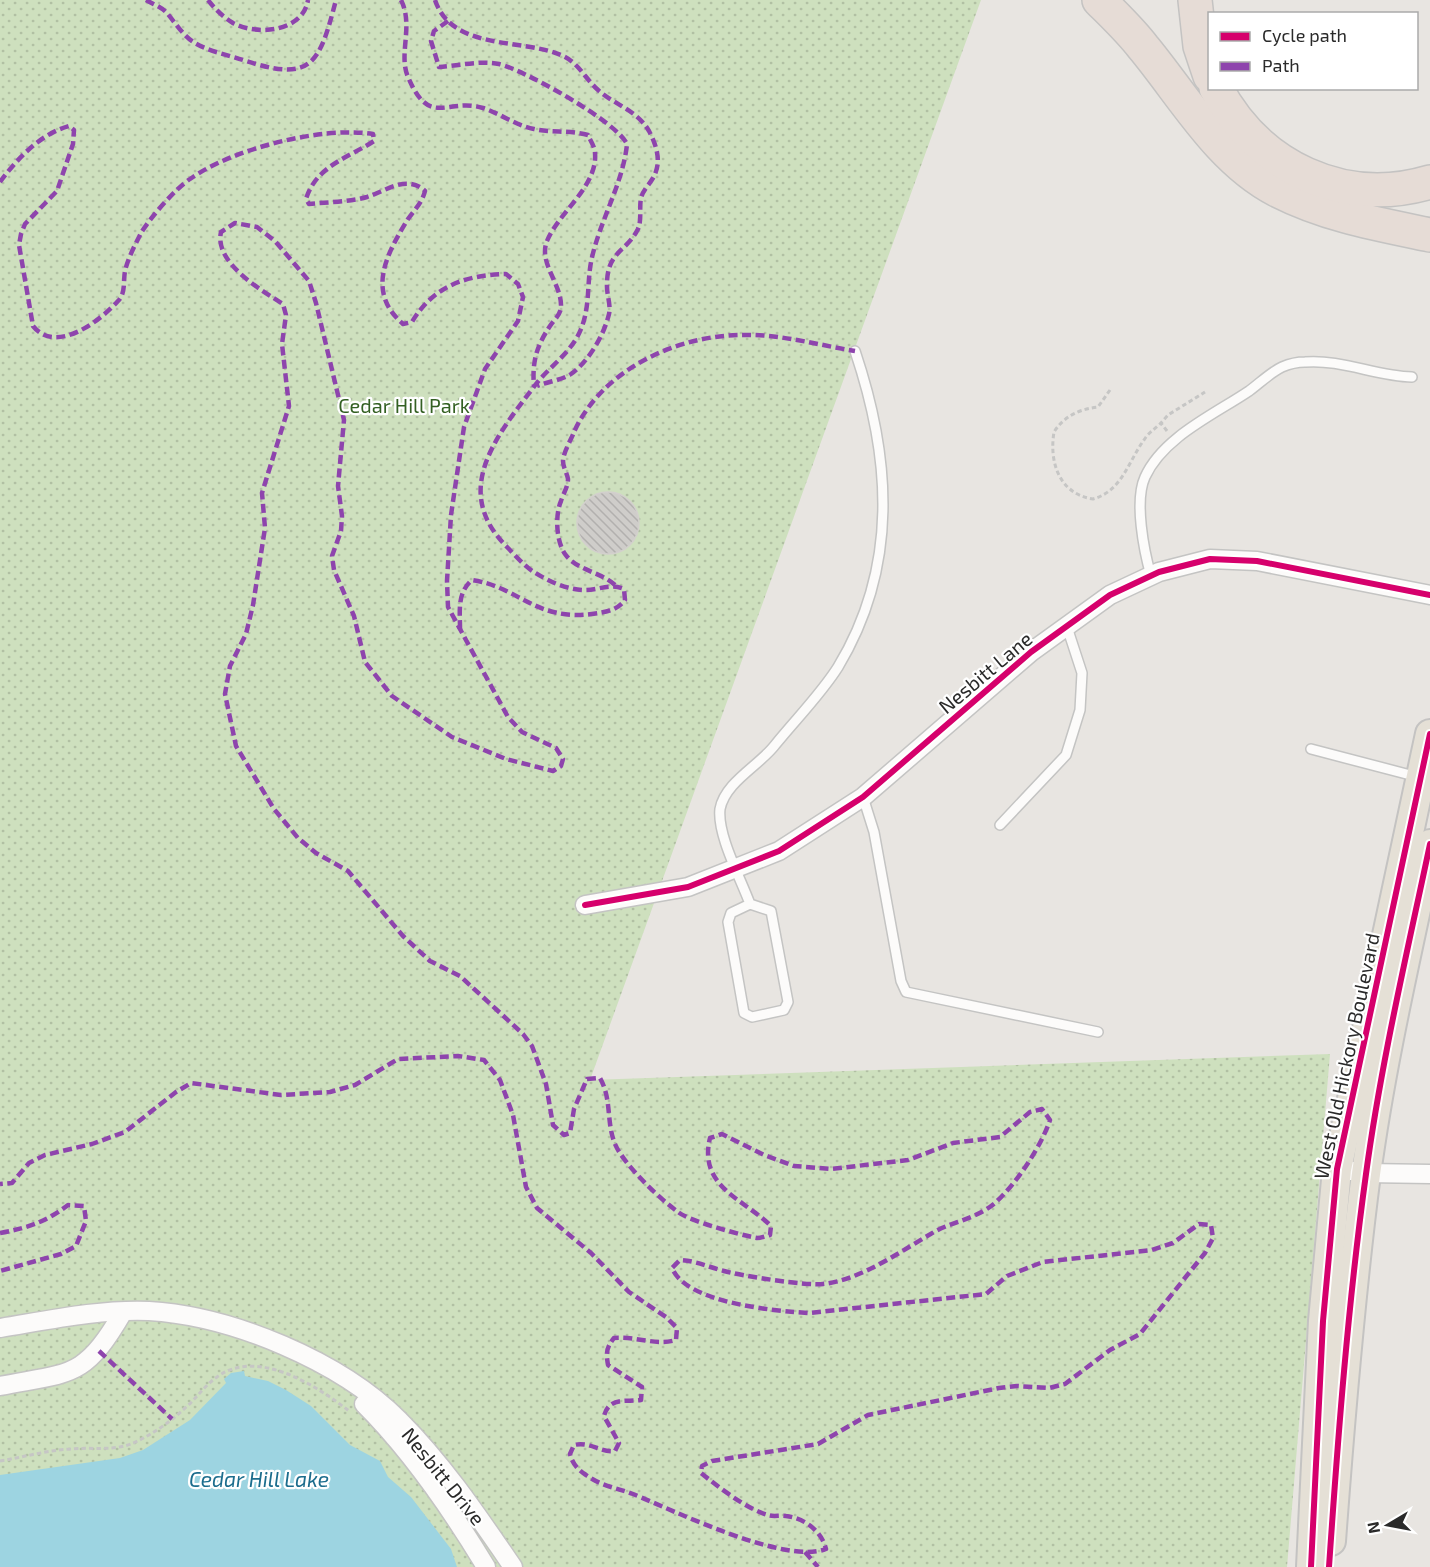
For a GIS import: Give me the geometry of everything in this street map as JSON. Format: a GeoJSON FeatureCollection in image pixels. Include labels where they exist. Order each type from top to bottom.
{"type":"FeatureCollection","features":[{"type":"Feature","properties":{"kind":"highway"},"geometry":{"type":"LineString","coordinates":[[1099,0],[1142,46],[1218,140],[1249,171],[1275,189],[1330,214],[1430,235]]}},
{"type":"Feature","properties":{"kind":"highway"},"geometry":{"type":"LineString","coordinates":[[1196,0],[1200,46],[1208,73]]}},
{"type":"Feature","properties":{"kind":"highway"},"geometry":{"type":"LineString","coordinates":[[1217,90],[1243,129],[1272,156],[1299,173],[1333,184],[1430,206]]}},
{"type":"Feature","properties":{"kind":"highway"},"geometry":{"type":"LineString","coordinates":[[1333,184],[1377,190],[1400,189],[1430,182]]}},
{"type":"Feature","properties":{"kind":"main road","name":"West Old Hickory Boulevard"},"geometry":{"type":"LineString","coordinates":[[1329,1567],[1323,1517],[1323,1321],[1337,1168],[1376,1047],[1388,990],[1430,734]]}},
{"type":"Feature","properties":{"kind":"main road","name":"West Old Hickory Boulevard"},"geometry":{"type":"LineString","coordinates":[[1388,990],[1430,844]]}},
{"type":"Feature","properties":{"kind":"main road","name":"West Old Hickory Boulevard"},"geometry":{"type":"LineString","coordinates":[[1311,1567],[1323,1517],[1340,1418],[1366,1173],[1376,1047]]}},
{"type":"Feature","properties":{"kind":"street","name":"Nesbitt Lane"},"geometry":{"type":"LineString","coordinates":[[585,906],[688,887],[778,851],[863,797],[1031,652],[1110,595],[1151,576],[1210,559],[1257,561],[1430,595]]}},
{"type":"Feature","properties":{"kind":"street"},"geometry":{"type":"LineString","coordinates":[[1337,1168],[1366,1173],[1430,1174]]}},
{"type":"Feature","properties":{"kind":"street","name":"Nesbitt Drive"},"geometry":{"type":"LineString","coordinates":[[0,1328],[123,1312],[149,1311],[225,1324],[279,1343],[348,1381],[397,1418],[454,1483],[513,1567]]}},
{"type":"Feature","properties":{"kind":"street"},"geometry":{"type":"LineString","coordinates":[[0,1386],[73,1372],[99,1351],[123,1312]]}},
{"type":"Feature","properties":{"kind":"street","name":"Nesbitt Drive"},"geometry":{"type":"LineString","coordinates":[[304,1356],[364,1405],[393,1434],[432,1484],[486,1567]]}},
{"type":"Feature","properties":{"kind":"lane"},"geometry":{"type":"LineString","coordinates":[[750,904],[720,821],[721,808],[726,795],[770,752],[837,668],[875,580],[883,531],[883,472],[877,426],[855,351]]}},
{"type":"Feature","properties":{"kind":"lane"},"geometry":{"type":"LineString","coordinates":[[1151,576],[1143,546],[1141,514],[1144,478],[1161,454],[1175,442],[1284,366],[1305,362],[1327,363],[1390,377],[1412,377]]}},
{"type":"Feature","properties":{"kind":"lane"},"geometry":{"type":"LineString","coordinates":[[1000,825],[1066,755],[1080,710],[1082,673],[1067,627]]}},
{"type":"Feature","properties":{"kind":"lane"},"geometry":{"type":"LineString","coordinates":[[1311,749],[1421,778]]}},
{"type":"Feature","properties":{"kind":"lane"},"geometry":{"type":"LineString","coordinates":[[863,797],[874,832],[901,981],[906,992],[1098,1032]]}},
{"type":"Feature","properties":{"kind":"lane"},"geometry":{"type":"LineString","coordinates":[[750,904],[771,911],[788,1002],[784,1010],[752,1017],[744,1013],[728,922],[731,913],[750,904]]}},
{"type":"Feature","properties":{"kind":"path"},"geometry":{"type":"LineString","coordinates":[[1110,390],[1098,407],[1084,408],[1074,413],[1054,432],[1054,461],[1062,483],[1072,492],[1093,499],[1112,490],[1146,437],[1168,415],[1205,392]]}},
{"type":"Feature","properties":{"kind":"path"},"geometry":{"type":"LineString","coordinates":[[1161,423],[1175,442]]}},
{"type":"Feature","properties":{"kind":"path"},"geometry":{"type":"LineString","coordinates":[[0,1461],[72,1449],[97,1449],[129,1444],[159,1428],[184,1409],[215,1378],[231,1368],[268,1369],[294,1377],[325,1394],[355,1416]]}},
{"type":"Feature","properties":{"kind":"green space","name":"Cedar Hill Park"},"geometry":{"type":"Polygon","coordinates":[[[0,0],[981,0],[590,1080],[1330,1054],[1287,1567],[0,1567],[0,0]]]}},
{"type":"Feature","properties":{"kind":"water","name":"Cedar Hill Lake"},"geometry":{"type":"Polygon","coordinates":[[[244,1371],[245,1376],[268,1381],[311,1406],[350,1445],[380,1461],[388,1477],[411,1497],[451,1549],[457,1567],[0,1567],[0,1475],[120,1458],[143,1450],[190,1420],[226,1383],[224,1379],[231,1373],[244,1371]]]}},
{"type":"Feature","properties":{"kind":"building"},"geometry":{"type":"Polygon","coordinates":[[[608,492],[625,497],[630,501],[634,506],[639,523],[634,540],[630,545],[625,549],[608,554],[591,549],[586,545],[582,540],[577,523],[582,506],[586,501],[591,497],[608,492]]]}},
{"type":"Feature","properties":{"kind":"marked path"},"geometry":{"type":"LineString","coordinates":[[146,0],[164,10],[187,37],[200,46],[266,67],[284,69],[298,68],[309,63],[317,54],[324,40],[336,0]]}},
{"type":"Feature","properties":{"kind":"marked path"},"geometry":{"type":"LineString","coordinates":[[208,0],[219,13],[233,23],[243,27],[266,30],[288,25],[298,19],[308,0]]}},
{"type":"Feature","properties":{"kind":"marked path"},"geometry":{"type":"LineString","coordinates":[[401,0],[406,20],[405,68],[416,93],[424,102],[432,107],[440,108],[459,106],[483,108],[534,129],[588,135],[594,148],[594,165],[590,177],[547,241],[546,257],[558,290],[561,310],[538,348],[534,362],[534,387]]}},
{"type":"Feature","properties":{"kind":"marked path"},"geometry":{"type":"LineString","coordinates":[[435,0],[444,16],[456,28],[489,40],[545,50],[567,58],[597,89],[638,117],[649,131],[656,149],[658,160],[656,172],[641,198],[638,229],[613,259],[610,266],[607,287],[609,311],[600,339],[578,369],[563,378],[537,386]]}},
{"type":"Feature","properties":{"kind":"marked path"},"geometry":{"type":"LineString","coordinates":[[448,21],[434,31],[431,41],[439,67],[485,63],[511,68],[548,86],[588,110],[619,134],[627,144],[621,174],[599,232],[591,262],[586,312],[581,329],[571,346],[539,380],[505,427],[493,446],[485,466],[481,486],[482,506],[491,526],[507,547],[527,567],[565,587],[585,590],[619,587],[624,589],[625,600],[618,607],[606,612],[572,615],[556,613],[503,589],[472,580],[462,596],[460,629]]}},
{"type":"Feature","properties":{"kind":"marked path"},"geometry":{"type":"LineString","coordinates":[[0,182],[22,156],[39,141],[69,126],[74,130],[73,144],[57,191],[25,224],[19,245],[33,326],[43,334],[53,337],[77,332],[100,317],[121,298],[128,261],[141,233],[163,204],[190,179],[208,168],[253,149],[328,133],[373,134],[374,141],[334,164],[317,178],[306,199],[309,204],[360,199],[404,184],[418,186],[425,191],[393,246],[383,273],[385,299],[392,312],[403,324],[412,322],[420,310],[440,291],[464,280],[506,274],[518,284],[523,297],[518,321],[485,369],[464,427],[451,515],[447,581],[448,607],[508,717],[522,732],[556,748],[563,759],[561,766],[553,771],[506,759],[452,737],[392,696],[365,662],[354,616],[334,570],[332,556],[341,531],[342,516],[338,486],[344,420],[316,303],[309,281],[275,241],[257,227],[235,223],[221,232],[221,243],[225,254],[241,274],[283,304],[286,315],[282,344],[289,406],[262,493],[265,528],[253,605],[246,634],[230,666],[225,694],[236,746],[274,809],[298,838],[316,853],[348,871],[403,936],[430,961],[460,976],[523,1034],[532,1046],[546,1084],[553,1125],[564,1135],[570,1133],[574,1109],[587,1079],[600,1078],[606,1094],[615,1144],[626,1162],[643,1181],[684,1216],[757,1238],[770,1235],[771,1226],[717,1180],[711,1169],[708,1155],[710,1138],[722,1134],[764,1155],[794,1166],[831,1169],[908,1160],[953,1143],[1000,1137],[1030,1112],[1042,1109],[1050,1120],[1041,1142],[1027,1164],[995,1203],[980,1213],[934,1232],[866,1271],[837,1281],[815,1284],[745,1275],[680,1260],[672,1268],[680,1280],[694,1290],[733,1303],[809,1313],[986,1294],[1007,1276],[1043,1262],[1152,1250],[1173,1243],[1199,1224],[1211,1225],[1213,1238],[1205,1253],[1140,1334],[1110,1350],[1065,1384],[1049,1388],[1017,1386],[999,1388],[868,1415],[818,1444],[712,1461],[702,1466],[701,1473],[751,1508],[770,1516],[793,1517],[812,1527],[821,1537],[826,1549],[808,1552],[784,1550],[730,1534],[633,1494],[597,1482],[578,1469],[574,1463],[570,1454],[574,1445],[580,1444],[615,1451],[619,1443],[604,1416],[606,1410],[613,1403],[641,1400],[642,1387],[608,1365],[607,1351],[614,1338],[668,1342],[676,1340],[677,1328],[666,1317],[629,1292],[591,1253],[537,1208],[526,1187],[513,1115],[500,1080],[484,1060],[458,1056],[398,1059],[355,1085],[330,1092],[281,1095],[191,1083],[125,1132],[92,1144],[45,1155],[29,1163],[12,1183],[0,1184]]}},
{"type":"Feature","properties":{"kind":"marked path"},"geometry":{"type":"LineString","coordinates":[[615,585],[575,564],[562,549],[557,528],[559,507],[568,482],[563,463],[564,454],[587,410],[603,391],[622,374],[644,360],[692,341],[757,335],[799,340],[855,351]]}},
{"type":"Feature","properties":{"kind":"marked path"},"geometry":{"type":"LineString","coordinates":[[0,1233],[36,1224],[68,1205],[84,1206],[86,1221],[76,1246],[61,1254],[0,1271]]}},
{"type":"Feature","properties":{"kind":"marked path"},"geometry":{"type":"LineString","coordinates":[[99,1351],[172,1419]]}},
{"type":"Feature","properties":{"kind":"marked path"},"geometry":{"type":"LineString","coordinates":[[805,1552],[818,1567]]}},
{"type":"Feature","properties":{"kind":"cycle path"},"geometry":{"type":"LineString","coordinates":[[585,905],[688,887],[779,851],[863,797],[1031,652],[1110,595],[1159,572],[1210,559],[1257,561],[1430,595]]}},
{"type":"Feature","properties":{"kind":"cycle path"},"geometry":{"type":"LineString","coordinates":[[1311,1567],[1323,1321],[1337,1169],[1430,734]]}},
{"type":"Feature","properties":{"kind":"cycle path"},"geometry":{"type":"LineString","coordinates":[[1329,1567],[1349,1321],[1366,1174],[1387,1050],[1430,844]]}}]}
